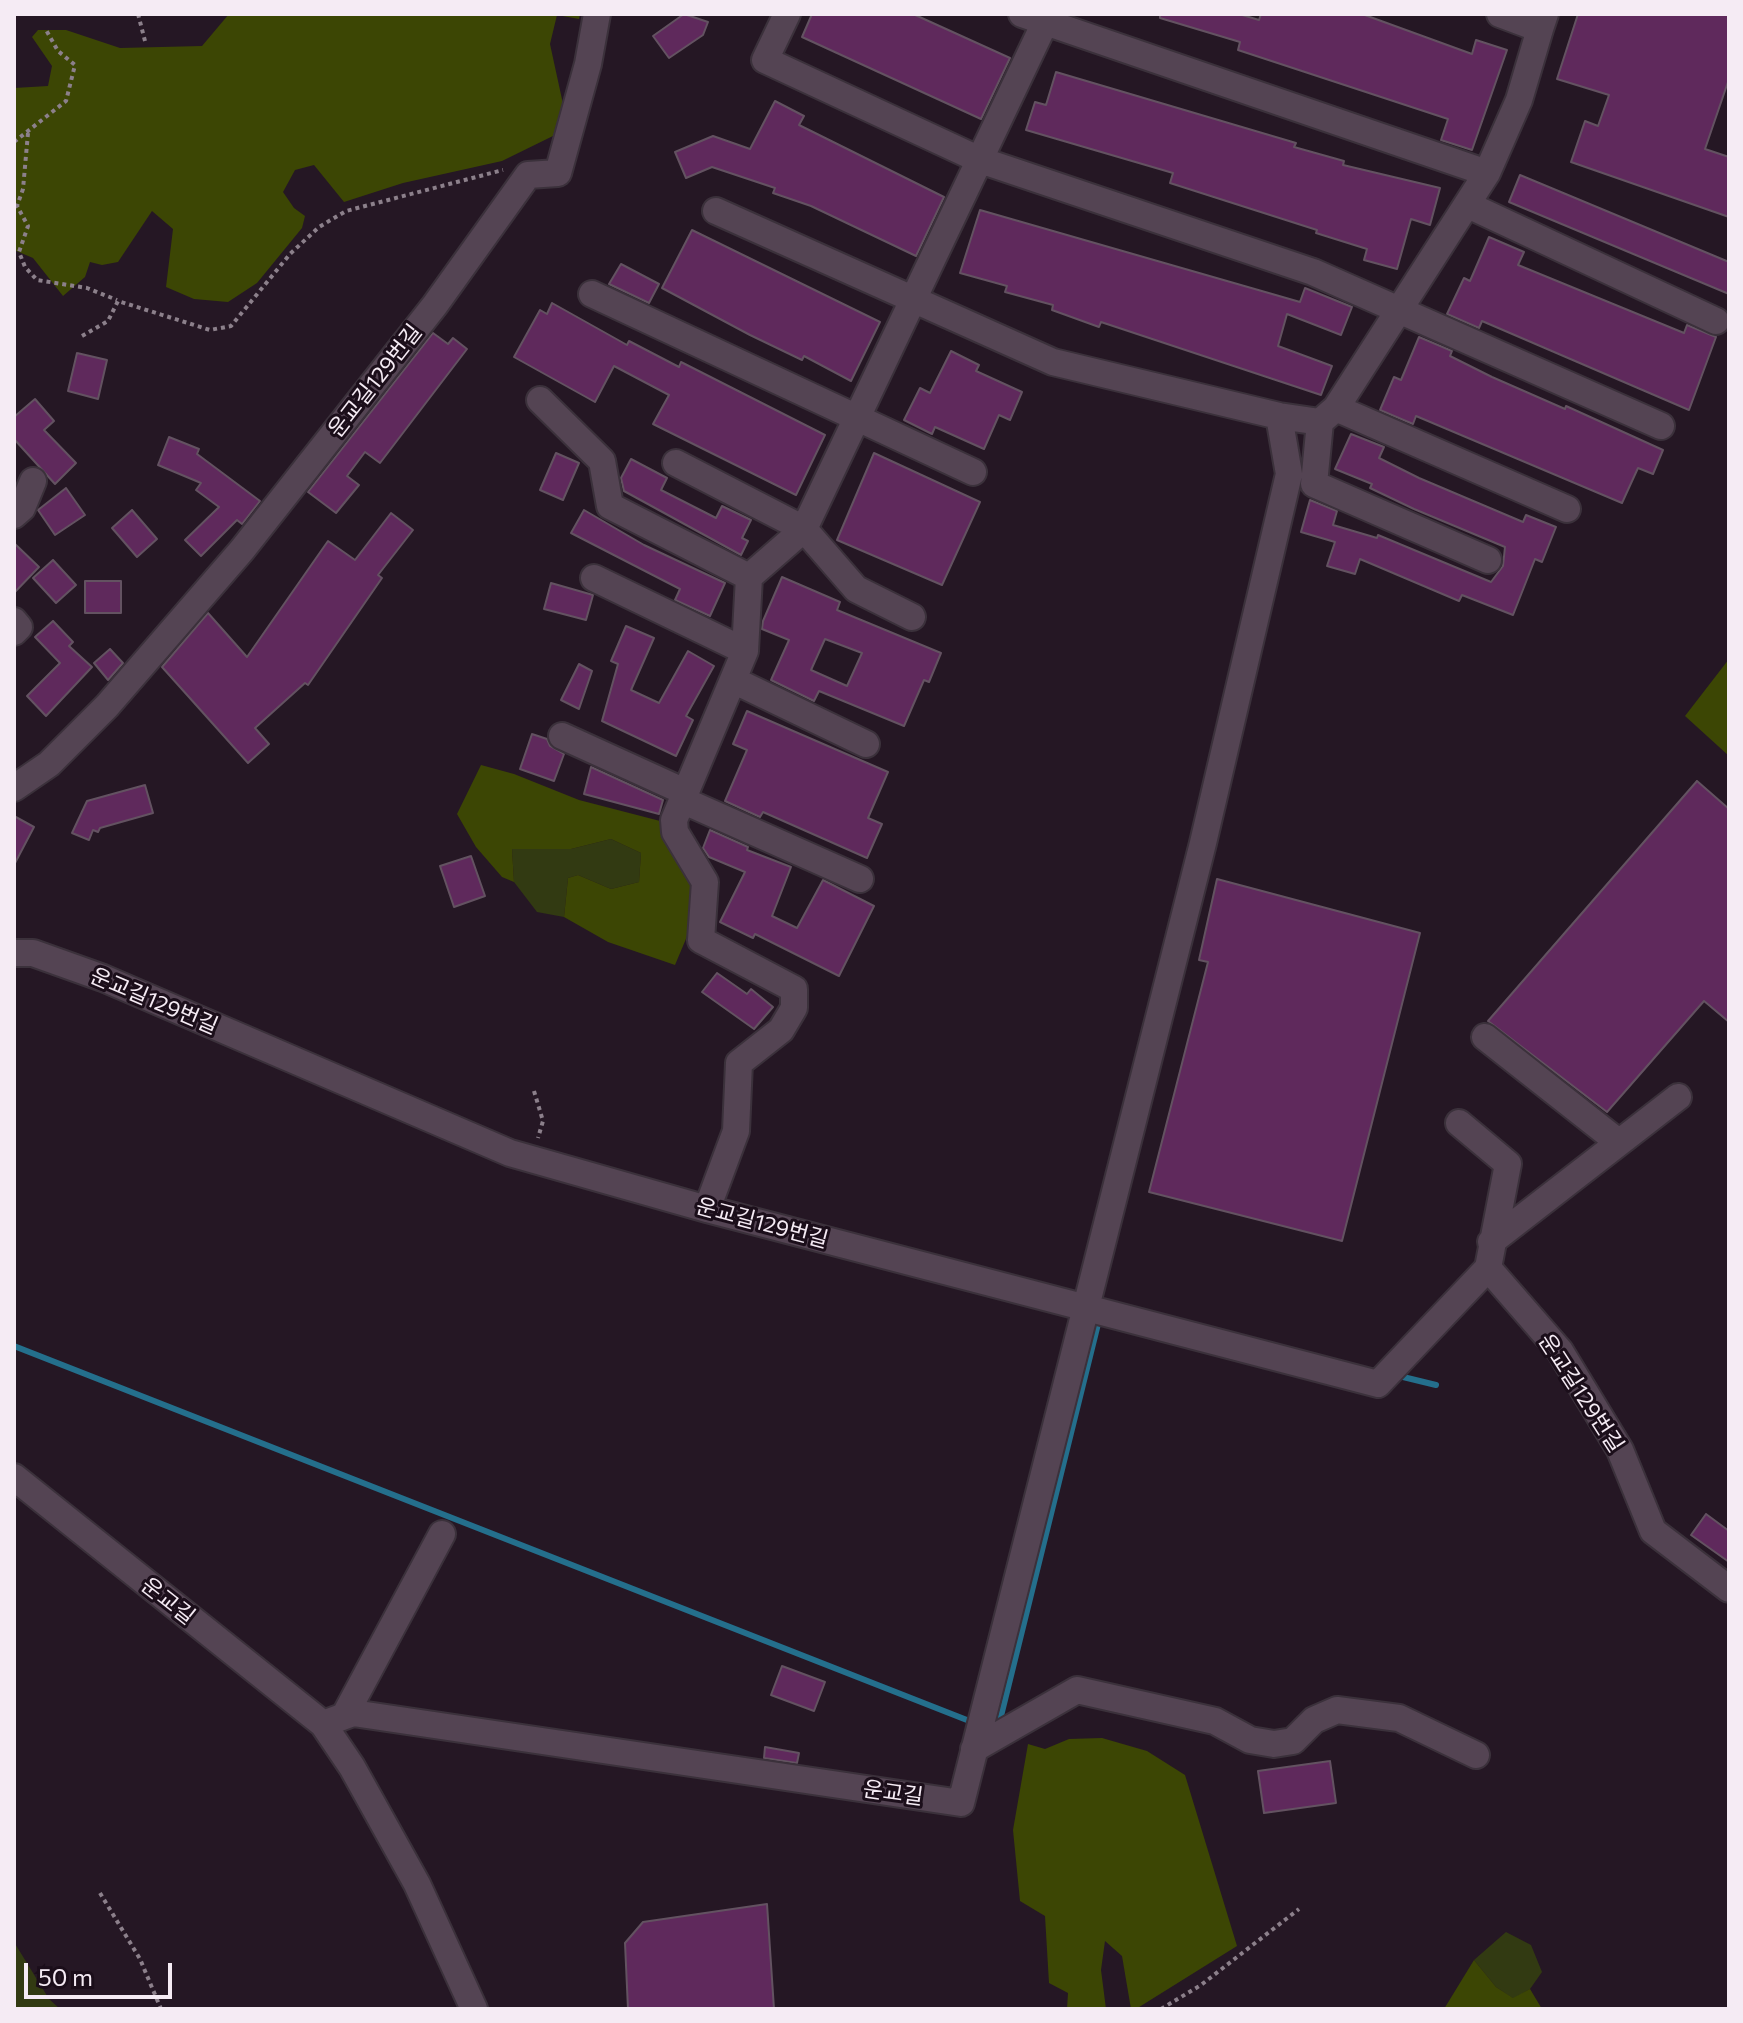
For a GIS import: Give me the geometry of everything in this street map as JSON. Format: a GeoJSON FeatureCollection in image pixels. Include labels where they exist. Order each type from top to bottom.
{"type":"FeatureCollection","features":[{"type":"Feature","properties":{"kind":"street"},"geometry":{"type":"LineString","coordinates":[[787,14],[765,60],[980,160],[1313,272],[1401,308],[1661,426]]}},
{"type":"Feature","properties":{"kind":"street"},"geometry":{"type":"LineString","coordinates":[[1488,560],[1314,484],[1328,415],[1468,205],[1487,173],[1519,100],[1543,21],[1500,14]]}},
{"type":"Feature","properties":{"kind":"street"},"geometry":{"type":"LineString","coordinates":[[707,1209],[736,1131],[739,1063],[781,1030],[794,1008],[794,989],[714,950],[701,940],[705,882],[675,832],[674,820],[745,651],[749,577],[804,529],[980,160],[1039,17],[1487,173]]}},
{"type":"Feature","properties":{"kind":"street"},"geometry":{"type":"LineString","coordinates":[[528,175],[558,173],[596,18]]}},
{"type":"Feature","properties":{"kind":"street","name":"운교길129번길"},"geometry":{"type":"LineString","coordinates":[[14,788],[49,764],[107,706],[242,550],[435,305],[528,175]]}},
{"type":"Feature","properties":{"kind":"street"},"geometry":{"type":"LineString","coordinates":[[1468,205],[1716,321]]}},
{"type":"Feature","properties":{"kind":"street"},"geometry":{"type":"LineString","coordinates":[[716,211],[1053,362],[1279,416],[1328,415],[1567,509]]}},
{"type":"Feature","properties":{"kind":"street"},"geometry":{"type":"LineString","coordinates":[[592,294],[973,472]]}},
{"type":"Feature","properties":{"kind":"street"},"geometry":{"type":"LineString","coordinates":[[540,400],[602,461],[610,506],[749,577]]}},
{"type":"Feature","properties":{"kind":"street","name":"운교길"},"geometry":{"type":"LineString","coordinates":[[14,1477],[334,1718],[961,1803],[1203,843],[1289,474],[1279,416]]}},
{"type":"Feature","properties":{"kind":"street"},"geometry":{"type":"LineString","coordinates":[[676,463],[804,529],[856,589],[912,617]]}},
{"type":"Feature","properties":{"kind":"street"},"geometry":{"type":"LineString","coordinates":[[14,515],[22,508],[33,481]]}},
{"type":"Feature","properties":{"kind":"street"},"geometry":{"type":"LineString","coordinates":[[594,578],[745,651]]}},
{"type":"Feature","properties":{"kind":"street"},"geometry":{"type":"LineString","coordinates":[[14,621],[19,627],[14,632]]}},
{"type":"Feature","properties":{"kind":"street"},"geometry":{"type":"LineString","coordinates":[[733,680],[866,744]]}},
{"type":"Feature","properties":{"kind":"street"},"geometry":{"type":"LineString","coordinates":[[562,736],[860,879]]}},
{"type":"Feature","properties":{"kind":"street","name":"운교길129번길"},"geometry":{"type":"LineString","coordinates":[[14,953],[33,953],[103,978],[452,1130],[532,1159],[707,1209],[1378,1384],[1490,1255],[1560,1351],[1620,1450],[1653,1531],[1729,1589]]}},
{"type":"Feature","properties":{"kind":"street"},"geometry":{"type":"LineString","coordinates":[[1485,1037],[1617,1141]]}},
{"type":"Feature","properties":{"kind":"street"},"geometry":{"type":"LineString","coordinates":[[1490,1255],[1617,1141],[1678,1097]]}},
{"type":"Feature","properties":{"kind":"street"},"geometry":{"type":"LineString","coordinates":[[1459,1123],[1508,1164],[1490,1255]]}},
{"type":"Feature","properties":{"kind":"street"},"geometry":{"type":"LineString","coordinates":[[334,1718],[442,1534]]}},
{"type":"Feature","properties":{"kind":"street"},"geometry":{"type":"LineString","coordinates":[[974,1749],[1077,1690],[1215,1721],[1250,1740],[1274,1744],[1293,1741],[1314,1720],[1337,1710],[1399,1718],[1476,1755]]}},
{"type":"Feature","properties":{"kind":"street","name":"운교길"},"geometry":{"type":"LineString","coordinates":[[334,1718],[352,1767],[417,1884],[469,2007]]}},
{"type":"Feature","properties":{"kind":"path"},"geometry":{"type":"LineString","coordinates":[[138,14],[145,41]]}},
{"type":"Feature","properties":{"kind":"path"},"geometry":{"type":"LineString","coordinates":[[14,142],[66,101],[75,65],[58,51],[46,30]]}},
{"type":"Feature","properties":{"kind":"path"},"geometry":{"type":"LineString","coordinates":[[28,133],[23,189],[17,206],[28,226],[19,252],[25,267],[37,280],[87,288],[210,330],[231,326],[290,254],[319,227],[346,211],[505,169],[528,175]]}},
{"type":"Feature","properties":{"kind":"path"},"geometry":{"type":"LineString","coordinates":[[82,336],[108,321],[118,301]]}},
{"type":"Feature","properties":{"kind":"path"},"geometry":{"type":"LineString","coordinates":[[532,1159],[543,1121],[534,1091]]}},
{"type":"Feature","properties":{"kind":"path"},"geometry":{"type":"LineString","coordinates":[[100,1893],[140,1959],[161,2009]]}},
{"type":"Feature","properties":{"kind":"path"},"geometry":{"type":"LineString","coordinates":[[1161,2009],[1201,1985],[1299,1909]]}},
{"type":"Feature","properties":{"kind":"green space"},"geometry":{"type":"Polygon","coordinates":[[[229,14],[580,14],[579,19],[557,15],[550,44],[563,104],[555,135],[502,161],[403,183],[344,202],[314,165],[295,170],[283,192],[294,208],[305,216],[302,228],[257,283],[228,302],[194,299],[166,287],[173,229],[152,211],[118,262],[102,265],[90,262],[85,277],[63,296],[33,258],[14,250],[14,88],[48,86],[52,66],[32,37],[38,30],[66,30],[120,48],[202,46],[229,14]]]}},
{"type":"Feature","properties":{"kind":"green space"},"geometry":{"type":"Polygon","coordinates":[[[1729,659],[1729,756],[1685,716],[1729,659]]]}},
{"type":"Feature","properties":{"kind":"green space"},"geometry":{"type":"Polygon","coordinates":[[[481,765],[514,774],[579,800],[664,822],[693,878],[696,915],[675,965],[608,942],[564,917],[568,878],[578,875],[611,889],[639,882],[641,853],[611,839],[571,849],[512,849],[514,882],[502,877],[476,847],[457,814],[481,765]]]}},
{"type":"Feature","properties":{"kind":"green space"},"geometry":{"type":"Polygon","coordinates":[[[611,839],[641,853],[639,882],[611,889],[578,875],[568,878],[564,917],[537,912],[514,882],[512,849],[571,849],[611,839]]]}},
{"type":"Feature","properties":{"kind":"green space"},"geometry":{"type":"Polygon","coordinates":[[[1102,1738],[1147,1751],[1185,1775],[1237,1946],[1136,2009],[1131,2009],[1122,1956],[1105,1941],[1101,1970],[1106,2009],[1067,2009],[1068,1993],[1049,1983],[1045,1916],[1020,1901],[1013,1830],[1028,1744],[1045,1749],[1069,1739],[1102,1738]]]}},
{"type":"Feature","properties":{"kind":"green space"},"geometry":{"type":"Polygon","coordinates":[[[1506,1932],[1531,1945],[1542,1972],[1530,1989],[1514,1999],[1496,1987],[1474,1960],[1506,1932]]]}},
{"type":"Feature","properties":{"kind":"green space"},"geometry":{"type":"Polygon","coordinates":[[[14,1942],[49,1999],[60,2009],[14,2009],[14,1942]]]}},
{"type":"Feature","properties":{"kind":"green space"},"geometry":{"type":"Polygon","coordinates":[[[1474,1960],[1496,1987],[1513,1998],[1530,1989],[1542,2009],[1444,2009],[1474,1960]]]}},
{"type":"Feature","properties":{"kind":"building"},"geometry":{"type":"Polygon","coordinates":[[[684,14],[708,22],[703,35],[669,58],[653,36],[684,14]]]}},
{"type":"Feature","properties":{"kind":"building"},"geometry":{"type":"Polygon","coordinates":[[[812,14],[913,14],[1010,58],[981,119],[802,37],[812,14]]]}},
{"type":"Feature","properties":{"kind":"building"},"geometry":{"type":"Polygon","coordinates":[[[1160,14],[1239,14],[1259,20],[1261,14],[1362,14],[1472,54],[1476,40],[1507,50],[1472,150],[1441,140],[1448,119],[1238,50],[1240,42],[1160,18],[1160,14]]]}},
{"type":"Feature","properties":{"kind":"building"},"geometry":{"type":"Polygon","coordinates":[[[1578,14],[1729,14],[1729,79],[1705,149],[1729,157],[1729,217],[1571,162],[1585,121],[1598,126],[1609,95],[1557,79],[1578,14]]]}},
{"type":"Feature","properties":{"kind":"building"},"geometry":{"type":"Polygon","coordinates":[[[1056,72],[1296,143],[1294,147],[1344,161],[1343,165],[1440,188],[1430,225],[1411,219],[1397,269],[1364,260],[1367,249],[1316,233],[1317,230],[1170,183],[1173,173],[1026,130],[1035,102],[1046,105],[1056,72]]]}},
{"type":"Feature","properties":{"kind":"building"},"geometry":{"type":"Polygon","coordinates":[[[775,101],[804,116],[799,125],[944,197],[916,256],[811,206],[773,193],[775,188],[712,167],[686,178],[675,152],[713,136],[750,149],[775,101]]]}},
{"type":"Feature","properties":{"kind":"building"},"geometry":{"type":"Polygon","coordinates":[[[1520,175],[1729,262],[1729,294],[1509,202],[1520,175]]]}},
{"type":"Feature","properties":{"kind":"building"},"geometry":{"type":"Polygon","coordinates":[[[980,210],[1300,302],[1305,288],[1352,307],[1341,335],[1287,314],[1278,346],[1332,366],[1321,395],[1101,322],[1099,327],[1052,310],[1053,305],[1005,292],[1007,286],[960,273],[980,210]]]}},
{"type":"Feature","properties":{"kind":"building"},"geometry":{"type":"Polygon","coordinates":[[[692,230],[880,322],[851,381],[804,356],[802,360],[750,335],[662,288],[692,230]]]}},
{"type":"Feature","properties":{"kind":"building"},"geometry":{"type":"Polygon","coordinates":[[[1489,237],[1524,252],[1518,265],[1684,333],[1687,325],[1716,337],[1689,410],[1482,321],[1479,328],[1447,314],[1464,278],[1470,281],[1489,237]]]}},
{"type":"Feature","properties":{"kind":"building"},"geometry":{"type":"Polygon","coordinates":[[[621,264],[659,284],[649,303],[609,284],[621,264]]]}},
{"type":"Feature","properties":{"kind":"building"},"geometry":{"type":"Polygon","coordinates":[[[552,303],[627,345],[629,341],[679,367],[681,362],[825,435],[796,495],[653,424],[669,395],[614,366],[595,402],[514,357],[540,310],[547,314],[552,303]]]}},
{"type":"Feature","properties":{"kind":"building"},"geometry":{"type":"Polygon","coordinates":[[[433,333],[448,344],[453,338],[467,349],[380,463],[365,452],[347,476],[359,485],[336,513],[308,492],[433,333]]]}},
{"type":"Feature","properties":{"kind":"building"},"geometry":{"type":"Polygon","coordinates":[[[1419,337],[1452,351],[1450,356],[1492,377],[1663,450],[1653,474],[1638,468],[1622,503],[1416,416],[1413,424],[1380,410],[1394,377],[1401,380],[1419,337]]]}},
{"type":"Feature","properties":{"kind":"building"},"geometry":{"type":"Polygon","coordinates":[[[951,351],[979,365],[976,371],[1022,392],[1010,420],[999,415],[984,449],[935,427],[932,434],[904,420],[920,388],[930,393],[951,351]]]}},
{"type":"Feature","properties":{"kind":"building"},"geometry":{"type":"Polygon","coordinates":[[[77,353],[107,360],[98,399],[68,391],[77,353]]]}},
{"type":"Feature","properties":{"kind":"building"},"geometry":{"type":"Polygon","coordinates":[[[35,399],[54,421],[44,430],[76,463],[55,484],[14,439],[14,417],[35,399]]]}},
{"type":"Feature","properties":{"kind":"building"},"geometry":{"type":"Polygon","coordinates":[[[1351,434],[1384,447],[1379,458],[1419,478],[1523,522],[1526,515],[1556,527],[1542,562],[1535,559],[1513,615],[1462,595],[1459,601],[1360,559],[1355,574],[1327,566],[1335,542],[1301,532],[1310,500],[1337,511],[1333,525],[1377,538],[1378,535],[1491,582],[1503,566],[1505,547],[1414,509],[1370,488],[1372,484],[1335,469],[1351,434]]]}},
{"type":"Feature","properties":{"kind":"building"},"geometry":{"type":"Polygon","coordinates":[[[169,437],[199,449],[197,454],[260,501],[242,524],[237,520],[201,556],[185,540],[219,507],[196,490],[201,483],[158,465],[169,437]]]}},
{"type":"Feature","properties":{"kind":"building"},"geometry":{"type":"Polygon","coordinates":[[[556,453],[579,463],[563,500],[540,490],[556,453]]]}},
{"type":"Feature","properties":{"kind":"building"},"geometry":{"type":"Polygon","coordinates":[[[874,453],[980,502],[942,585],[837,540],[874,453]]]}},
{"type":"Feature","properties":{"kind":"building"},"geometry":{"type":"Polygon","coordinates":[[[631,459],[667,478],[661,490],[716,518],[722,506],[751,520],[742,538],[748,541],[741,555],[624,491],[621,478],[631,459]]]}},
{"type":"Feature","properties":{"kind":"building"},"geometry":{"type":"Polygon","coordinates":[[[66,488],[85,515],[55,535],[38,510],[66,488]]]}},
{"type":"Feature","properties":{"kind":"building"},"geometry":{"type":"Polygon","coordinates":[[[132,510],[157,539],[137,557],[112,528],[132,510]]]}},
{"type":"Feature","properties":{"kind":"building"},"geometry":{"type":"Polygon","coordinates":[[[584,510],[644,545],[725,583],[710,616],[675,600],[680,589],[571,533],[584,510]]]}},
{"type":"Feature","properties":{"kind":"building"},"geometry":{"type":"Polygon","coordinates":[[[391,513],[413,530],[378,575],[382,578],[308,685],[305,683],[255,728],[269,744],[248,763],[162,667],[208,613],[247,657],[328,541],[355,560],[391,513]]]}},
{"type":"Feature","properties":{"kind":"building"},"geometry":{"type":"Polygon","coordinates":[[[14,543],[39,567],[14,593],[14,543]]]}},
{"type":"Feature","properties":{"kind":"building"},"geometry":{"type":"Polygon","coordinates":[[[53,560],[76,585],[56,603],[33,578],[53,560]]]}},
{"type":"Feature","properties":{"kind":"building"},"geometry":{"type":"Polygon","coordinates":[[[782,577],[840,602],[837,610],[941,653],[929,682],[924,680],[904,726],[819,691],[814,701],[771,680],[789,640],[762,629],[782,577]],[[825,639],[811,670],[847,686],[862,653],[825,639]]]}},
{"type":"Feature","properties":{"kind":"building"},"geometry":{"type":"Polygon","coordinates":[[[85,581],[121,581],[121,613],[85,613],[85,581]]]}},
{"type":"Feature","properties":{"kind":"building"},"geometry":{"type":"Polygon","coordinates":[[[551,583],[593,595],[586,620],[544,609],[551,583]]]}},
{"type":"Feature","properties":{"kind":"building"},"geometry":{"type":"Polygon","coordinates":[[[53,621],[73,642],[69,646],[92,667],[46,716],[27,696],[60,663],[35,637],[53,621]]]}},
{"type":"Feature","properties":{"kind":"building"},"geometry":{"type":"Polygon","coordinates":[[[626,626],[654,638],[631,690],[659,703],[688,651],[714,666],[686,716],[693,720],[676,756],[602,721],[618,664],[611,661],[626,626]]]}},
{"type":"Feature","properties":{"kind":"building"},"geometry":{"type":"Polygon","coordinates":[[[110,649],[123,663],[108,680],[94,663],[110,649]]]}},
{"type":"Feature","properties":{"kind":"building"},"geometry":{"type":"Polygon","coordinates":[[[579,664],[592,671],[579,709],[561,700],[579,664]]]}},
{"type":"Feature","properties":{"kind":"building"},"geometry":{"type":"Polygon","coordinates":[[[747,711],[888,772],[868,818],[882,824],[867,858],[763,812],[760,817],[725,801],[747,750],[733,744],[747,711]]]}},
{"type":"Feature","properties":{"kind":"building"},"geometry":{"type":"Polygon","coordinates":[[[532,734],[547,739],[550,746],[564,754],[554,781],[520,769],[532,734]]]}},
{"type":"Feature","properties":{"kind":"building"},"geometry":{"type":"Polygon","coordinates":[[[591,767],[663,800],[659,814],[584,794],[591,767]]]}},
{"type":"Feature","properties":{"kind":"building"},"geometry":{"type":"Polygon","coordinates":[[[1697,781],[1729,809],[1729,1022],[1704,1001],[1607,1112],[1488,1021],[1697,781]]]}},
{"type":"Feature","properties":{"kind":"building"},"geometry":{"type":"Polygon","coordinates":[[[145,785],[153,813],[100,828],[98,832],[93,830],[89,840],[72,833],[87,801],[145,785]]]}},
{"type":"Feature","properties":{"kind":"building"},"geometry":{"type":"Polygon","coordinates":[[[14,816],[34,827],[14,865],[14,816]]]}},
{"type":"Feature","properties":{"kind":"building"},"geometry":{"type":"Polygon","coordinates":[[[710,830],[748,847],[747,850],[791,867],[772,916],[797,928],[823,880],[874,906],[839,976],[755,934],[753,938],[720,922],[745,872],[709,857],[703,848],[710,830]]]}},
{"type":"Feature","properties":{"kind":"building"},"geometry":{"type":"Polygon","coordinates":[[[471,856],[485,896],[454,907],[440,866],[471,856]]]}},
{"type":"Feature","properties":{"kind":"building"},"geometry":{"type":"Polygon","coordinates":[[[1217,879],[1420,933],[1342,1241],[1149,1192],[1208,962],[1199,960],[1217,879]]]}},
{"type":"Feature","properties":{"kind":"building"},"geometry":{"type":"Polygon","coordinates":[[[717,973],[747,994],[751,989],[773,1007],[754,1029],[702,992],[717,973]]]}},
{"type":"Feature","properties":{"kind":"building"},"geometry":{"type":"Polygon","coordinates":[[[1706,1514],[1729,1531],[1729,1562],[1691,1535],[1706,1514]]]}},
{"type":"Feature","properties":{"kind":"building"},"geometry":{"type":"Polygon","coordinates":[[[782,1666],[825,1682],[814,1711],[771,1695],[782,1666]]]}},
{"type":"Feature","properties":{"kind":"building"},"geometry":{"type":"Polygon","coordinates":[[[765,1747],[799,1753],[797,1763],[764,1758],[765,1747]]]}},
{"type":"Feature","properties":{"kind":"building"},"geometry":{"type":"Polygon","coordinates":[[[1330,1761],[1336,1803],[1264,1813],[1258,1771],[1330,1761]]]}},
{"type":"Feature","properties":{"kind":"building"},"geometry":{"type":"Polygon","coordinates":[[[767,1904],[774,2009],[628,2009],[625,1943],[643,1922],[767,1904]]]}},
{"type":"Feature","properties":{"kind":"waterway"},"geometry":{"type":"LineString","coordinates":[[999,1724],[1098,1324]]}},
{"type":"Feature","properties":{"kind":"waterway"},"geometry":{"type":"LineString","coordinates":[[14,1346],[972,1722]]}},
{"type":"Feature","properties":{"kind":"waterway"},"geometry":{"type":"LineString","coordinates":[[1399,1376],[1436,1385]]}}]}
